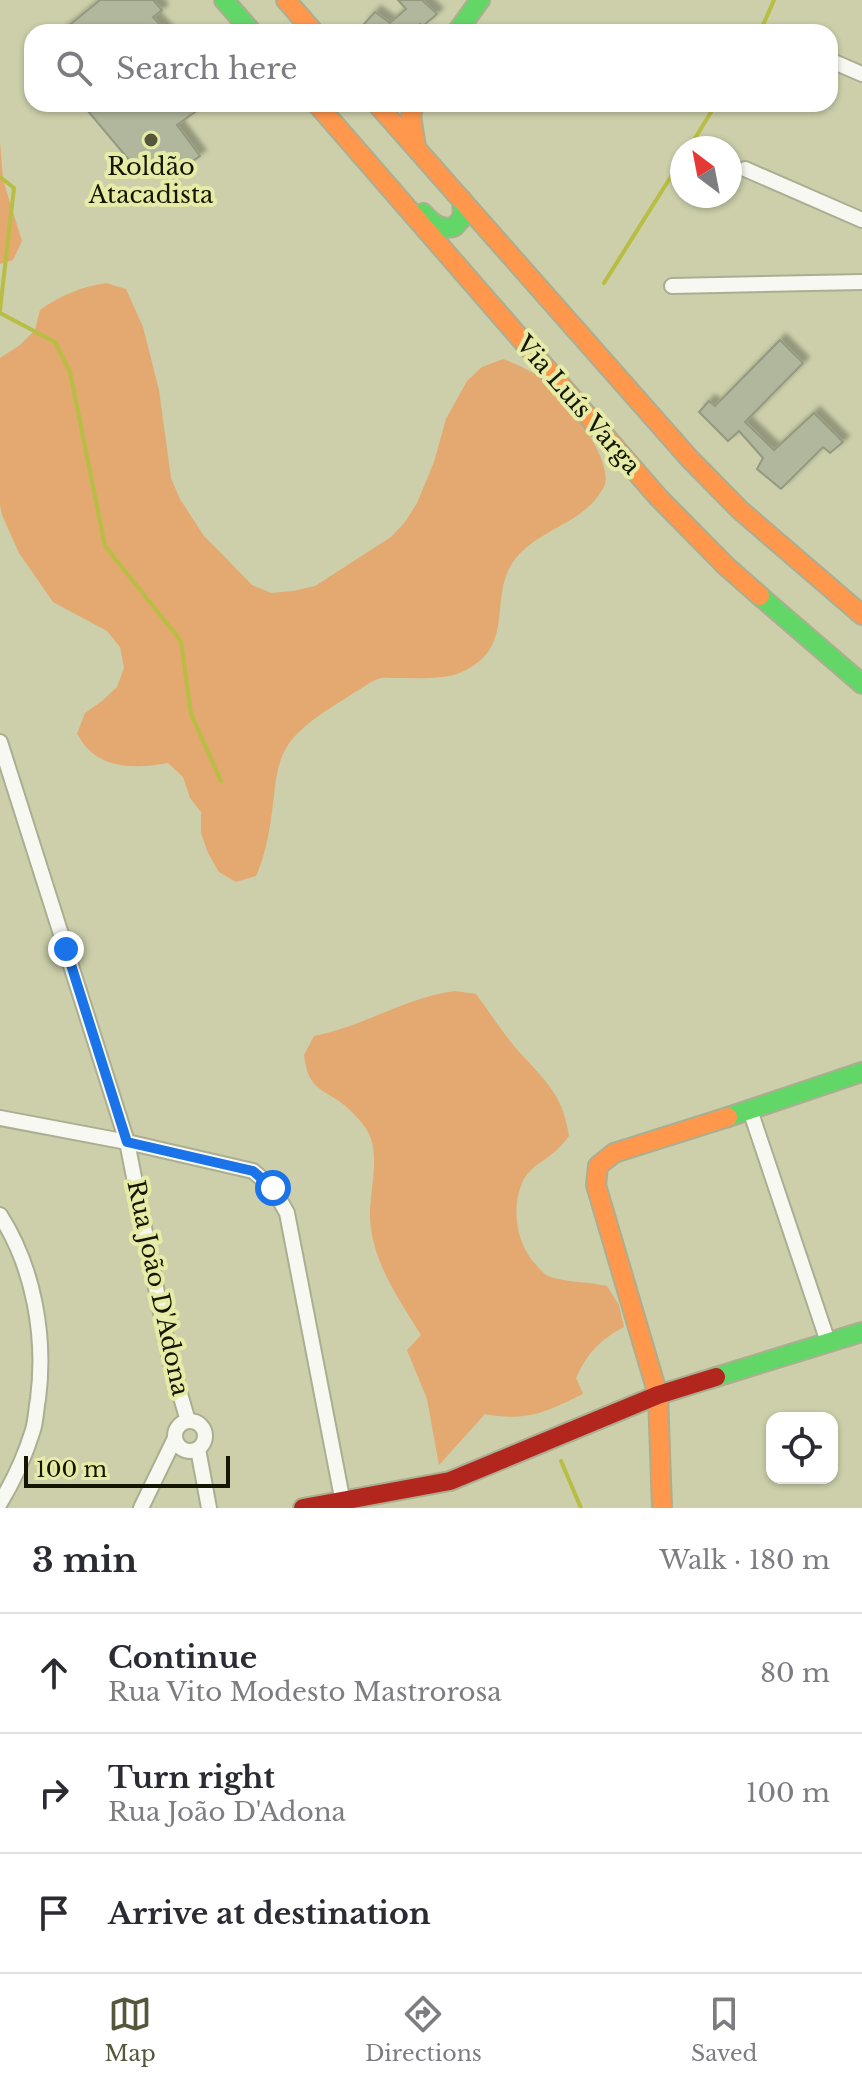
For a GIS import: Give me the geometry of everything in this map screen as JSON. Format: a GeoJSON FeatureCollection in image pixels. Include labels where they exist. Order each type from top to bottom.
{"type":"FeatureCollection","features":[{"type":"Feature","properties":{"kind":"main road"},"geometry":{"type":"LineString","coordinates":[[224,0],[245,24]]}},
{"type":"Feature","properties":{"kind":"main road"},"geometry":{"type":"LineString","coordinates":[[286,0],[307,24]]}},
{"type":"Feature","properties":{"kind":"main road"},"geometry":{"type":"LineString","coordinates":[[463,24],[480,0]]}},
{"type":"Feature","properties":{"kind":"main road","name":"Via Luís Varga"},"geometry":{"type":"LineString","coordinates":[[324,112],[658,497],[726,566],[862,684]]}},
{"type":"Feature","properties":{"kind":"main road","name":"Via Luís Varga"},"geometry":{"type":"LineString","coordinates":[[384,112],[689,458],[740,510],[862,615]]}},
{"type":"Feature","properties":{"kind":"main road"},"geometry":{"type":"LineString","coordinates":[[412,112],[416,147]]}},
{"type":"Feature","properties":{"kind":"main road"},"geometry":{"type":"LineString","coordinates":[[364,157],[373,158],[381,164],[439,228],[454,227],[459,223],[464,211],[462,200]]}},
{"type":"Feature","properties":{"kind":"main road"},"geometry":{"type":"LineString","coordinates":[[662,1508],[658,1395],[596,1185],[598,1166],[614,1153],[862,1072]]}},
{"type":"Feature","properties":{"kind":"main road"},"geometry":{"type":"LineString","coordinates":[[303,1508],[343,1505],[450,1481],[658,1395],[862,1332]]}},
{"type":"Feature","properties":{"kind":"street"},"geometry":{"type":"LineString","coordinates":[[838,64],[862,74]]}},
{"type":"Feature","properties":{"kind":"street"},"geometry":{"type":"LineString","coordinates":[[745,169],[862,220]]}},
{"type":"Feature","properties":{"kind":"street"},"geometry":{"type":"LineString","coordinates":[[672,286],[862,282]]}},
{"type":"Feature","properties":{"kind":"street"},"geometry":{"type":"LineString","coordinates":[[841,596],[862,595]]}},
{"type":"Feature","properties":{"kind":"street","name":"Rua João D'Adona"},"geometry":{"type":"LineString","coordinates":[[0,742],[127,1142],[171,1363],[188,1421]]}},
{"type":"Feature","properties":{"kind":"street"},"geometry":{"type":"LineString","coordinates":[[750,1110],[828,1342]]}},
{"type":"Feature","properties":{"kind":"street"},"geometry":{"type":"LineString","coordinates":[[0,1118],[127,1142],[253,1171],[273,1188],[287,1213],[343,1505]]}},
{"type":"Feature","properties":{"kind":"street"},"geometry":{"type":"LineString","coordinates":[[0,1215],[23,1261],[37,1313],[42,1370],[34,1428],[15,1479],[0,1503]]}},
{"type":"Feature","properties":{"kind":"street"},"geometry":{"type":"LineString","coordinates":[[141,1508],[179,1425],[188,1421],[198,1423],[204,1430],[204,1440],[198,1449],[184,1450],[175,1438]]}},
{"type":"Feature","properties":{"kind":"street"},"geometry":{"type":"LineString","coordinates":[[198,1449],[209,1508]]}},
{"type":"Feature","properties":{"kind":"shaded area"},"geometry":{"type":"Polygon","coordinates":[[[0,141],[3,180],[22,241],[13,260],[0,264],[0,141]]]}},
{"type":"Feature","properties":{"kind":"shaded area"},"geometry":{"type":"Polygon","coordinates":[[[106,283],[126,289],[143,327],[159,390],[171,478],[180,499],[204,536],[252,585],[271,593],[315,586],[391,537],[417,503],[434,462],[446,419],[467,381],[482,367],[503,359],[537,375],[561,398],[584,426],[605,472],[603,488],[586,509],[531,544],[513,562],[502,591],[496,636],[479,662],[447,676],[375,680],[326,710],[298,733],[281,760],[268,837],[256,876],[236,882],[219,872],[208,853],[201,833],[201,812],[190,798],[183,777],[168,763],[137,766],[106,761],[87,748],[77,734],[85,713],[117,687],[124,668],[120,647],[107,631],[53,602],[19,553],[2,515],[0,358],[35,330],[40,310],[72,292],[106,283]]]}},
{"type":"Feature","properties":{"kind":"shaded area"},"geometry":{"type":"Polygon","coordinates":[[[455,991],[476,994],[509,1040],[549,1086],[566,1121],[569,1136],[557,1150],[531,1170],[520,1190],[516,1213],[524,1247],[546,1275],[607,1286],[619,1305],[624,1327],[601,1342],[585,1361],[576,1378],[583,1394],[536,1414],[513,1417],[485,1414],[439,1465],[427,1399],[407,1350],[421,1335],[388,1280],[372,1234],[372,1141],[355,1115],[313,1083],[304,1055],[314,1036],[350,1026],[419,999],[455,991]]]}},
{"type":"Feature","properties":{"kind":"building"},"geometry":{"type":"Polygon","coordinates":[[[100,0],[153,0],[162,10],[153,17],[160,24],[71,24],[100,0]]]}},
{"type":"Feature","properties":{"kind":"building"},"geometry":{"type":"Polygon","coordinates":[[[398,0],[422,0],[437,14],[425,24],[364,24],[375,12],[390,23],[406,9],[398,0]]]}},
{"type":"Feature","properties":{"kind":"building","name":"Roldão Atacadista"},"geometry":{"type":"Polygon","coordinates":[[[89,112],[195,112],[177,125],[200,156],[167,179],[156,163],[139,172],[89,112]]]}},
{"type":"Feature","properties":{"kind":"building"},"geometry":{"type":"Polygon","coordinates":[[[780,340],[803,363],[745,422],[774,450],[814,413],[843,442],[830,453],[823,447],[781,489],[757,469],[763,458],[739,431],[728,441],[699,412],[709,401],[715,406],[780,340]]]}},
{"type":"Feature","properties":{"kind":"waterway"},"geometry":{"type":"LineString","coordinates":[[764,24],[774,0]]}},
{"type":"Feature","properties":{"kind":"waterway"},"geometry":{"type":"LineString","coordinates":[[696,136],[711,112]]}},
{"type":"Feature","properties":{"kind":"waterway"},"geometry":{"type":"LineString","coordinates":[[0,177],[14,188],[0,310]]}},
{"type":"Feature","properties":{"kind":"waterway"},"geometry":{"type":"LineString","coordinates":[[604,283],[670,178]]}},
{"type":"Feature","properties":{"kind":"waterway"},"geometry":{"type":"LineString","coordinates":[[0,313],[55,342],[70,372],[105,546],[181,641],[191,714],[221,781]]}},
{"type":"Feature","properties":{"kind":"waterway"},"geometry":{"type":"LineString","coordinates":[[561,1461],[581,1508]]}},
{"type":"Feature","properties":{"kind":"traffic: fast"},"geometry":{"type":"LineString","coordinates":[[224,0],[245,24]]}},
{"type":"Feature","properties":{"kind":"traffic: fast"},"geometry":{"type":"LineString","coordinates":[[463,24],[480,0]]}},
{"type":"Feature","properties":{"kind":"traffic: fast"},"geometry":{"type":"LineString","coordinates":[[423,213],[437,225],[454,227],[463,217],[462,200]]}},
{"type":"Feature","properties":{"kind":"traffic: fast"},"geometry":{"type":"LineString","coordinates":[[760,596],[862,684]]}},
{"type":"Feature","properties":{"kind":"traffic: fast"},"geometry":{"type":"LineString","coordinates":[[728,1117],[862,1072]]}},
{"type":"Feature","properties":{"kind":"traffic: fast"},"geometry":{"type":"LineString","coordinates":[[716,1377],[862,1332]]}},
{"type":"Feature","properties":{"kind":"traffic: slow"},"geometry":{"type":"LineString","coordinates":[[286,0],[307,24]]}},
{"type":"Feature","properties":{"kind":"traffic: slow"},"geometry":{"type":"LineString","coordinates":[[324,112],[658,497],[760,596]]}},
{"type":"Feature","properties":{"kind":"traffic: slow"},"geometry":{"type":"LineString","coordinates":[[384,112],[689,458],[740,510],[862,615]]}},
{"type":"Feature","properties":{"kind":"traffic: slow"},"geometry":{"type":"LineString","coordinates":[[412,112],[416,147]]}},
{"type":"Feature","properties":{"kind":"traffic: slow"},"geometry":{"type":"LineString","coordinates":[[662,1508],[658,1395],[596,1185],[598,1166],[614,1153],[728,1117]]}},
{"type":"Feature","properties":{"kind":"traffic: jam"},"geometry":{"type":"LineString","coordinates":[[303,1508],[450,1481],[658,1395],[716,1377]]}},
{"type":"Feature","properties":{"kind":"place","name":"Roldão Atacadista"},"geometry":{"type":"Point","coordinates":[151,140]}},
{"type":"Feature","properties":{"kind":"route"},"geometry":{"type":"LineString","coordinates":[[66,949],[127,1142],[253,1171],[273,1188]]}}]}
